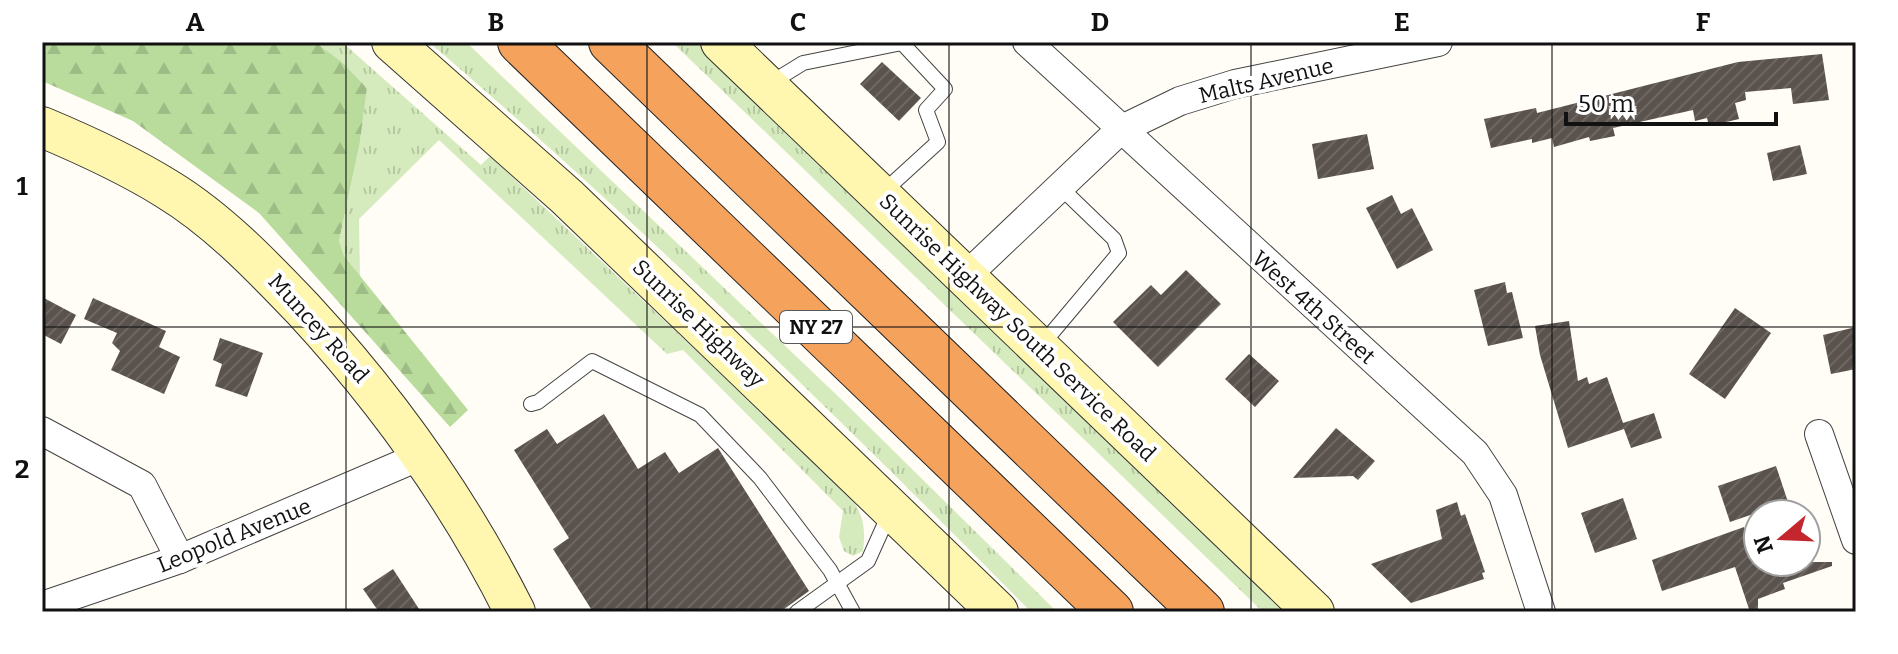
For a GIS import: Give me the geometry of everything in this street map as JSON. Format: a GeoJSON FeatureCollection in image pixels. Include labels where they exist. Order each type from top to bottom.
{"type":"FeatureCollection","features":[{"type":"Feature","properties":{"kind":"highway","name":"NY 27"},"geometry":{"type":"LineString","coordinates":[[520,42],[1111,612]]}},
{"type":"Feature","properties":{"kind":"highway","name":"NY 27"},"geometry":{"type":"LineString","coordinates":[[611,42],[1202,612]]}},
{"type":"Feature","properties":{"kind":"main road","name":"Sunrise Highway"},"geometry":{"type":"LineString","coordinates":[[392,42],[525,159],[892,508],[988,608]]}},
{"type":"Feature","properties":{"kind":"main road","name":"Sunrise Highway South Service Road"},"geometry":{"type":"LineString","coordinates":[[721,42],[1314,612]]}},
{"type":"Feature","properties":{"kind":"main road","name":"Muncey Road"},"geometry":{"type":"LineString","coordinates":[[42,127],[168,189],[219,227],[262,266],[360,371],[423,455],[515,612]]}},
{"type":"Feature","properties":{"kind":"street","name":"West 4th Street"},"geometry":{"type":"LineString","coordinates":[[1027,42],[1488,467],[1503,495],[1541,612]]}},
{"type":"Feature","properties":{"kind":"street","name":"Malts Avenue"},"geometry":{"type":"LineString","coordinates":[[966,276],[1120,130],[1180,101],[1235,84],[1438,42]]}},
{"type":"Feature","properties":{"kind":"street"},"geometry":{"type":"LineString","coordinates":[[42,431],[142,485],[180,559]]}},
{"type":"Feature","properties":{"kind":"street"},"geometry":{"type":"LineString","coordinates":[[1819,434],[1856,540]]}},
{"type":"Feature","properties":{"kind":"street","name":"Leopold Avenue"},"geometry":{"type":"LineString","coordinates":[[42,606],[180,559],[423,455]]}},
{"type":"Feature","properties":{"kind":"lane"},"geometry":{"type":"LineString","coordinates":[[766,85],[803,63],[902,43],[945,89],[926,110],[938,142],[881,195]]}},
{"type":"Feature","properties":{"kind":"lane"},"geometry":{"type":"LineString","coordinates":[[1039,347],[1119,253],[1114,239],[1059,186]]}},
{"type":"Feature","properties":{"kind":"lane"},"geometry":{"type":"LineString","coordinates":[[531,404],[592,361],[700,415],[760,478],[830,570],[853,612]]}},
{"type":"Feature","properties":{"kind":"lane"},"geometry":{"type":"LineString","coordinates":[[797,612],[868,561],[892,508]]}},
{"type":"Feature","properties":{"kind":"green space"},"geometry":{"type":"Polygon","coordinates":[[[42,42],[315,42],[342,62],[367,88],[360,142],[339,241],[344,256],[468,410],[450,427],[259,213],[133,121],[42,81],[42,42]]]}},
{"type":"Feature","properties":{"kind":"green space"},"geometry":{"type":"Polygon","coordinates":[[[315,42],[342,42],[481,165],[490,156],[848,494],[862,521],[863,551],[853,556],[844,551],[839,537],[843,511],[683,350],[667,354],[439,140],[359,219],[360,277],[344,257],[339,241],[360,142],[367,88],[342,62],[315,42]]]}},
{"type":"Feature","properties":{"kind":"green space"},"geometry":{"type":"Polygon","coordinates":[[[429,42],[466,42],[843,401],[1057,612],[1031,612],[736,321],[429,42]]]}},
{"type":"Feature","properties":{"kind":"green space"},"geometry":{"type":"Polygon","coordinates":[[[672,42],[696,42],[1291,612],[1263,612],[672,42]]]}},
{"type":"Feature","properties":{"kind":"building"},"geometry":{"type":"Polygon","coordinates":[[[1822,54],[1829,100],[1793,104],[1791,88],[1745,92],[1746,100],[1735,103],[1739,119],[1709,126],[1707,118],[1695,121],[1693,110],[1613,128],[1615,136],[1590,141],[1589,137],[1554,147],[1552,138],[1532,143],[1532,139],[1491,148],[1484,119],[1536,108],[1537,113],[1738,62],[1822,54]]]}},
{"type":"Feature","properties":{"kind":"building"},"geometry":{"type":"Polygon","coordinates":[[[882,62],[921,98],[899,121],[860,84],[882,62]]]}},
{"type":"Feature","properties":{"kind":"building"},"geometry":{"type":"Polygon","coordinates":[[[1367,134],[1374,169],[1318,179],[1312,144],[1367,134]]]}},
{"type":"Feature","properties":{"kind":"building"},"geometry":{"type":"Polygon","coordinates":[[[1800,145],[1807,174],[1773,181],[1767,153],[1800,145]]]}},
{"type":"Feature","properties":{"kind":"building"},"geometry":{"type":"Polygon","coordinates":[[[1392,195],[1401,214],[1412,208],[1433,250],[1397,269],[1366,208],[1392,195]]]}},
{"type":"Feature","properties":{"kind":"building"},"geometry":{"type":"Polygon","coordinates":[[[1186,270],[1221,304],[1158,367],[1113,322],[1151,285],[1161,295],[1186,270]]]}},
{"type":"Feature","properties":{"kind":"building"},"geometry":{"type":"Polygon","coordinates":[[[1505,282],[1507,293],[1512,292],[1523,338],[1488,346],[1474,290],[1505,282]]]}},
{"type":"Feature","properties":{"kind":"building"},"geometry":{"type":"Polygon","coordinates":[[[42,297],[76,315],[61,344],[42,334],[42,297]]]}},
{"type":"Feature","properties":{"kind":"building"},"geometry":{"type":"Polygon","coordinates":[[[93,298],[166,331],[159,347],[180,357],[164,394],[111,370],[120,351],[112,343],[117,333],[84,319],[93,298]]]}},
{"type":"Feature","properties":{"kind":"building"},"geometry":{"type":"Polygon","coordinates":[[[1735,308],[1771,333],[1725,399],[1689,374],[1735,308]]]}},
{"type":"Feature","properties":{"kind":"building"},"geometry":{"type":"Polygon","coordinates":[[[1569,321],[1578,381],[1587,377],[1589,384],[1607,377],[1623,423],[1654,413],[1662,438],[1631,448],[1624,429],[1568,448],[1540,355],[1535,326],[1569,321]]]}},
{"type":"Feature","properties":{"kind":"building"},"geometry":{"type":"Polygon","coordinates":[[[1856,327],[1856,369],[1831,374],[1823,335],[1856,327]]]}},
{"type":"Feature","properties":{"kind":"building"},"geometry":{"type":"Polygon","coordinates":[[[220,338],[263,353],[247,397],[215,386],[222,364],[213,360],[220,338]]]}},
{"type":"Feature","properties":{"kind":"building"},"geometry":{"type":"Polygon","coordinates":[[[1249,354],[1279,381],[1255,407],[1225,379],[1249,354]]]}},
{"type":"Feature","properties":{"kind":"building"},"geometry":{"type":"Polygon","coordinates":[[[604,414],[638,469],[665,452],[679,473],[718,448],[809,591],[780,612],[593,612],[553,549],[569,538],[514,450],[547,429],[557,444],[604,414]]]}},
{"type":"Feature","properties":{"kind":"building"},"geometry":{"type":"Polygon","coordinates":[[[1336,428],[1375,461],[1358,480],[1353,476],[1293,478],[1336,428]]]}},
{"type":"Feature","properties":{"kind":"building"},"geometry":{"type":"Polygon","coordinates":[[[1776,466],[1787,498],[1742,498],[1742,518],[1730,522],[1718,486],[1776,466]]]}},
{"type":"Feature","properties":{"kind":"building"},"geometry":{"type":"Polygon","coordinates":[[[1623,498],[1637,539],[1595,553],[1581,513],[1623,498]]]}},
{"type":"Feature","properties":{"kind":"building"},"geometry":{"type":"Polygon","coordinates":[[[1457,502],[1461,516],[1465,514],[1485,572],[1482,573],[1484,579],[1411,603],[1371,564],[1442,539],[1436,510],[1457,502]]]}},
{"type":"Feature","properties":{"kind":"building"},"geometry":{"type":"Polygon","coordinates":[[[1742,528],[1742,578],[1797,578],[1783,583],[1785,589],[1758,599],[1758,612],[1750,612],[1735,567],[1662,591],[1652,560],[1742,528]]]}},
{"type":"Feature","properties":{"kind":"building"},"geometry":{"type":"Polygon","coordinates":[[[1822,562],[1832,562],[1832,566],[1822,569],[1822,562]]]}},
{"type":"Feature","properties":{"kind":"building"},"geometry":{"type":"Polygon","coordinates":[[[393,569],[421,612],[379,612],[363,589],[393,569]]]}}]}
